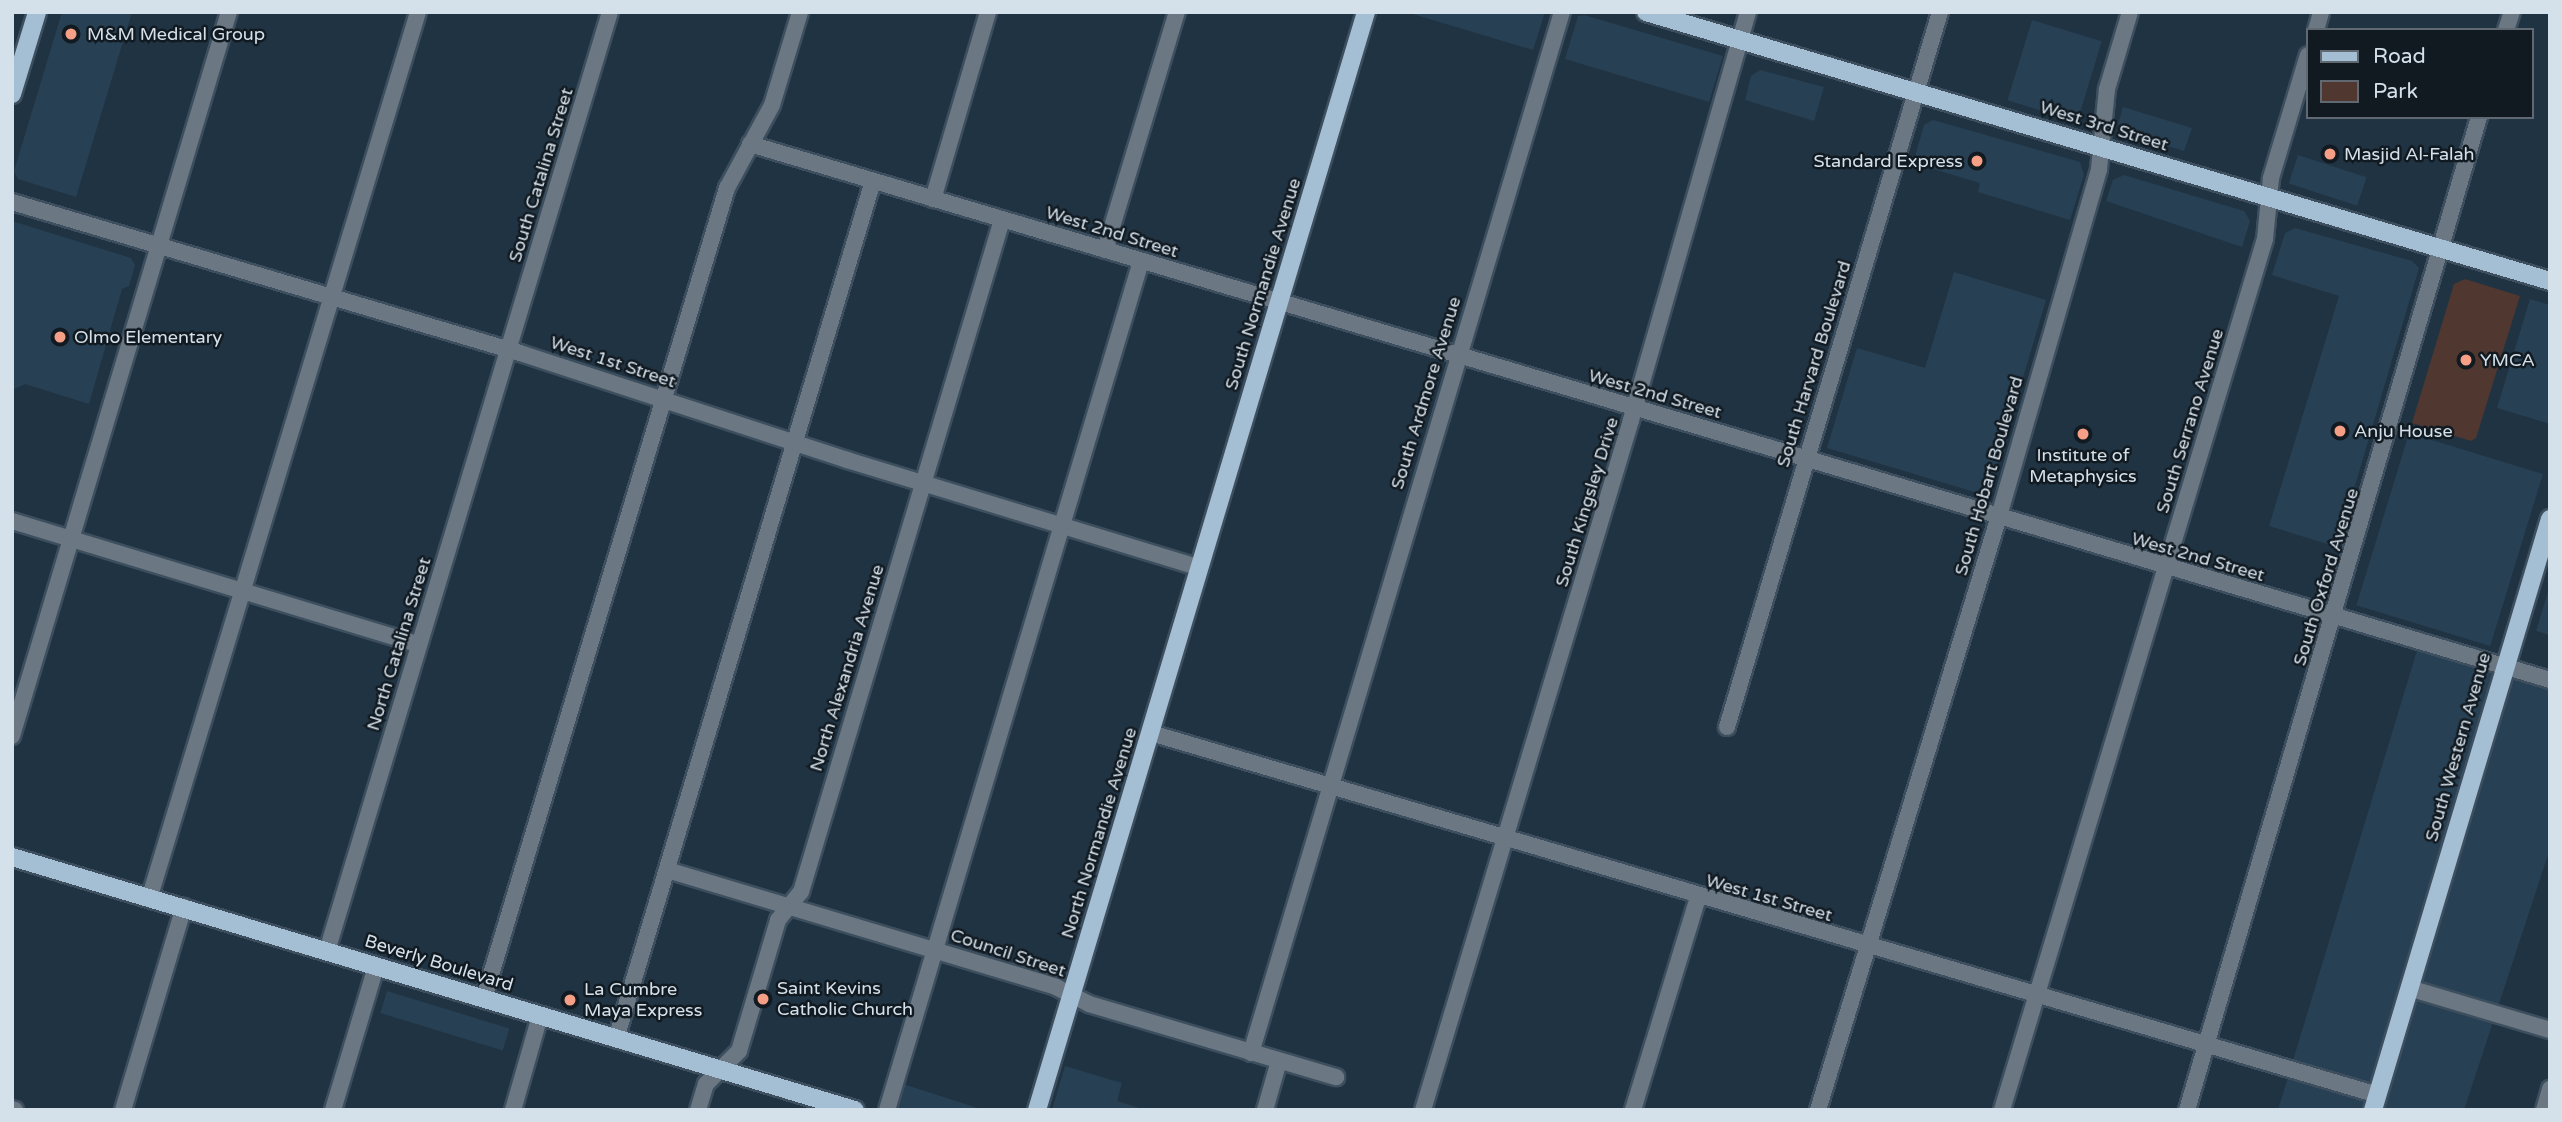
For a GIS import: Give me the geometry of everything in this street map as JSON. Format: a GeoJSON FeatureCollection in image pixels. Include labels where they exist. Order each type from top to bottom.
{"type":"FeatureCollection","features":[{"type":"Feature","properties":{"kind":"main road"},"geometry":{"type":"LineString","coordinates":[[12,94],[37,12]]}},
{"type":"Feature","properties":{"kind":"main road","name":"South Normandie Avenue"},"geometry":{"type":"LineString","coordinates":[[1200,568],[1366,12]]}},
{"type":"Feature","properties":{"kind":"main road","name":"West 3rd Street"},"geometry":{"type":"LineString","coordinates":[[1647,12],[2550,281]]}},
{"type":"Feature","properties":{"kind":"main road","name":"South Western Avenue"},"geometry":{"type":"LineString","coordinates":[[2375,1102],[2550,519]]}},
{"type":"Feature","properties":{"kind":"main road","name":"North Normandie Avenue"},"geometry":{"type":"LineString","coordinates":[[1037,1110],[1200,568]]}},
{"type":"Feature","properties":{"kind":"main road","name":"Beverly Boulevard"},"geometry":{"type":"LineString","coordinates":[[12,857],[150,896],[376,967],[855,1110]]}},
{"type":"Feature","properties":{"kind":"street"},"geometry":{"type":"LineString","coordinates":[[12,736],[229,12]]}},
{"type":"Feature","properties":{"kind":"street"},"geometry":{"type":"LineString","coordinates":[[150,896],[418,12]]}},
{"type":"Feature","properties":{"kind":"street","name":"South Catalina Street"},"geometry":{"type":"LineString","coordinates":[[509,349],[610,12]]}},
{"type":"Feature","properties":{"kind":"street"},"geometry":{"type":"LineString","coordinates":[[484,999],[727,188],[772,105],[800,12]]}},
{"type":"Feature","properties":{"kind":"street"},"geometry":{"type":"LineString","coordinates":[[933,199],[988,12]]}},
{"type":"Feature","properties":{"kind":"street"},"geometry":{"type":"LineString","coordinates":[[1105,250],[1177,12]]}},
{"type":"Feature","properties":{"kind":"street","name":"South Ardmore Avenue"},"geometry":{"type":"LineString","coordinates":[[1251,1053],[1562,12]]}},
{"type":"Feature","properties":{"kind":"street","name":"South Kingsley Drive"},"geometry":{"type":"LineString","coordinates":[[1423,1110],[1635,408],[1748,12]]}},
{"type":"Feature","properties":{"kind":"street","name":"South Harvard Boulevard"},"geometry":{"type":"LineString","coordinates":[[1727,727],[1940,12]]}},
{"type":"Feature","properties":{"kind":"street","name":"South Hobart Boulevard"},"geometry":{"type":"LineString","coordinates":[[1818,1110],[1998,516],[2099,169],[2107,89],[2130,12]]}},
{"type":"Feature","properties":{"kind":"street","name":"South Serrano Avenue"},"geometry":{"type":"LineString","coordinates":[[2001,1110],[2265,239],[2271,178],[2306,62]]}},
{"type":"Feature","properties":{"kind":"street","name":"South Oxford Avenue"},"geometry":{"type":"LineString","coordinates":[[2187,1110],[2478,119]]}},
{"type":"Feature","properties":{"kind":"street","name":"West 2nd Street"},"geometry":{"type":"LineString","coordinates":[[750,144],[2165,568],[2550,680]]}},
{"type":"Feature","properties":{"kind":"street"},"geometry":{"type":"LineString","coordinates":[[616,1039],[873,181]]}},
{"type":"Feature","properties":{"kind":"street","name":"West 1st Street"},"geometry":{"type":"LineString","coordinates":[[12,202],[509,349],[922,484],[1200,568]]}},
{"type":"Feature","properties":{"kind":"street","name":"North Alexandria Avenue"},"geometry":{"type":"LineString","coordinates":[[698,1110],[706,1084],[739,1051],[778,920],[800,892],[1002,219]]}},
{"type":"Feature","properties":{"kind":"street"},"geometry":{"type":"LineString","coordinates":[[887,1110],[1141,261]]}},
{"type":"Feature","properties":{"kind":"street","name":"North Catalina Street"},"geometry":{"type":"LineString","coordinates":[[327,951],[509,349]]}},
{"type":"Feature","properties":{"kind":"street"},"geometry":{"type":"LineString","coordinates":[[12,521],[419,645]]}},
{"type":"Feature","properties":{"kind":"street","name":"West 1st Street"},"geometry":{"type":"LineString","coordinates":[[1151,733],[2206,1047],[2375,1102]]}},
{"type":"Feature","properties":{"kind":"street","name":"Council Street"},"geometry":{"type":"LineString","coordinates":[[667,870],[934,950],[1072,995],[1089,1004],[1336,1077]]}},
{"type":"Feature","properties":{"kind":"street"},"geometry":{"type":"LineString","coordinates":[[1633,1110],[1698,897]]}},
{"type":"Feature","properties":{"kind":"street"},"geometry":{"type":"LineString","coordinates":[[122,1110],[184,907]]}},
{"type":"Feature","properties":{"kind":"street"},"geometry":{"type":"LineString","coordinates":[[333,1110],[376,967]]}},
{"type":"Feature","properties":{"kind":"street"},"geometry":{"type":"LineString","coordinates":[[2409,988],[2550,1030]]}},
{"type":"Feature","properties":{"kind":"street"},"geometry":{"type":"LineString","coordinates":[[513,1110],[540,1016]]}},
{"type":"Feature","properties":{"kind":"street"},"geometry":{"type":"LineString","coordinates":[[1265,1110],[1279,1061]]}},
{"type":"Feature","properties":{"kind":"street"},"geometry":{"type":"LineString","coordinates":[[2544,1110],[2550,1089]]}},
{"type":"Feature","properties":{"kind":"shaded area"},"geometry":{"type":"Polygon","coordinates":[[[62,12],[132,12],[76,197],[18,179],[14,171],[62,12]]]}},
{"type":"Feature","properties":{"kind":"shaded area"},"geometry":{"type":"Polygon","coordinates":[[[1406,12],[1545,12],[1533,50],[1406,12]]]}},
{"type":"Feature","properties":{"kind":"shaded area"},"geometry":{"type":"Polygon","coordinates":[[[1584,15],[1723,56],[1709,102],[1565,59],[1578,16],[1584,15]]]}},
{"type":"Feature","properties":{"kind":"shaded area"},"geometry":{"type":"Polygon","coordinates":[[[2032,20],[2102,41],[2077,122],[2007,100],[2032,20]]]}},
{"type":"Feature","properties":{"kind":"shaded area"},"geometry":{"type":"Polygon","coordinates":[[[1760,70],[1824,87],[1814,121],[1745,100],[1751,76],[1760,70]]]}},
{"type":"Feature","properties":{"kind":"shaded area"},"geometry":{"type":"Polygon","coordinates":[[[2123,107],[2192,128],[2184,151],[2120,132],[2118,124],[2123,107]]]}},
{"type":"Feature","properties":{"kind":"shaded area"},"geometry":{"type":"Polygon","coordinates":[[[1933,120],[2080,162],[2084,175],[2070,220],[1978,192],[1980,183],[1913,163],[1924,125],[1933,120]]]}},
{"type":"Feature","properties":{"kind":"shaded area"},"geometry":{"type":"Polygon","coordinates":[[[2298,155],[2366,177],[2357,206],[2289,184],[2298,155]]]}},
{"type":"Feature","properties":{"kind":"shaded area"},"geometry":{"type":"Polygon","coordinates":[[[2124,175],[2244,211],[2250,221],[2242,247],[2106,201],[2113,180],[2124,175]]]}},
{"type":"Feature","properties":{"kind":"shaded area","name":"Olmo Elementary"},"geometry":{"type":"Polygon","coordinates":[[[12,221],[131,258],[135,265],[129,286],[122,289],[89,404],[25,384],[12,390],[12,221]]]}},
{"type":"Feature","properties":{"kind":"shaded area"},"geometry":{"type":"Polygon","coordinates":[[[2295,228],[2412,261],[2419,268],[2337,547],[2269,526],[2339,296],[2272,275],[2285,233],[2295,228]]]}},
{"type":"Feature","properties":{"kind":"shaded area"},"geometry":{"type":"Polygon","coordinates":[[[1954,272],[2046,300],[1988,496],[1827,448],[1857,348],[1925,368],[1954,272]]]}},
{"type":"Feature","properties":{"kind":"shaded area"},"geometry":{"type":"Polygon","coordinates":[[[2530,299],[2550,305],[2550,424],[2497,408],[2530,299]]]}},
{"type":"Feature","properties":{"kind":"shaded area"},"geometry":{"type":"Polygon","coordinates":[[[2409,433],[2543,474],[2490,646],[2356,605],[2409,433]]]}},
{"type":"Feature","properties":{"kind":"shaded area"},"geometry":{"type":"Polygon","coordinates":[[[2550,585],[2550,635],[2536,631],[2550,585]]]}},
{"type":"Feature","properties":{"kind":"shaded area"},"geometry":{"type":"Polygon","coordinates":[[[2418,647],[2550,685],[2550,849],[2464,1110],[2278,1110],[2418,647]]]}},
{"type":"Feature","properties":{"kind":"shaded area"},"geometry":{"type":"Polygon","coordinates":[[[387,991],[509,1028],[503,1050],[380,1013],[387,991]]]}},
{"type":"Feature","properties":{"kind":"shaded area"},"geometry":{"type":"Polygon","coordinates":[[[1065,1066],[1122,1083],[1117,1101],[1146,1110],[1052,1110],[1065,1066]]]}},
{"type":"Feature","properties":{"kind":"shaded area"},"geometry":{"type":"Polygon","coordinates":[[[900,1083],[984,1110],[892,1110],[900,1083]]]}},
{"type":"Feature","properties":{"kind":"green space","name":"YMCA"},"geometry":{"type":"Polygon","coordinates":[[[2465,279],[2520,296],[2476,438],[2471,441],[2412,423],[2454,284],[2465,279]]]}},
{"type":"Feature","properties":{"kind":"place","name":"M&M Medical Group"},"geometry":{"type":"Point","coordinates":[71,34]}},
{"type":"Feature","properties":{"kind":"place","name":"Masjid Al-Falah"},"geometry":{"type":"Point","coordinates":[2330,154]}},
{"type":"Feature","properties":{"kind":"place","name":"Standard Express"},"geometry":{"type":"Point","coordinates":[1977,161]}},
{"type":"Feature","properties":{"kind":"place","name":"Olmo Elementary"},"geometry":{"type":"Point","coordinates":[60,337]}},
{"type":"Feature","properties":{"kind":"place","name":"YMCA"},"geometry":{"type":"Point","coordinates":[2466,360]}},
{"type":"Feature","properties":{"kind":"place","name":"Anju House"},"geometry":{"type":"Point","coordinates":[2340,431]}},
{"type":"Feature","properties":{"kind":"place","name":"Institute of Metaphysics"},"geometry":{"type":"Point","coordinates":[2083,434]}},
{"type":"Feature","properties":{"kind":"place","name":"Saint Kevins Catholic Church"},"geometry":{"type":"Point","coordinates":[763,999]}},
{"type":"Feature","properties":{"kind":"place","name":"La Cumbre Maya Express"},"geometry":{"type":"Point","coordinates":[570,1000]}}]}
